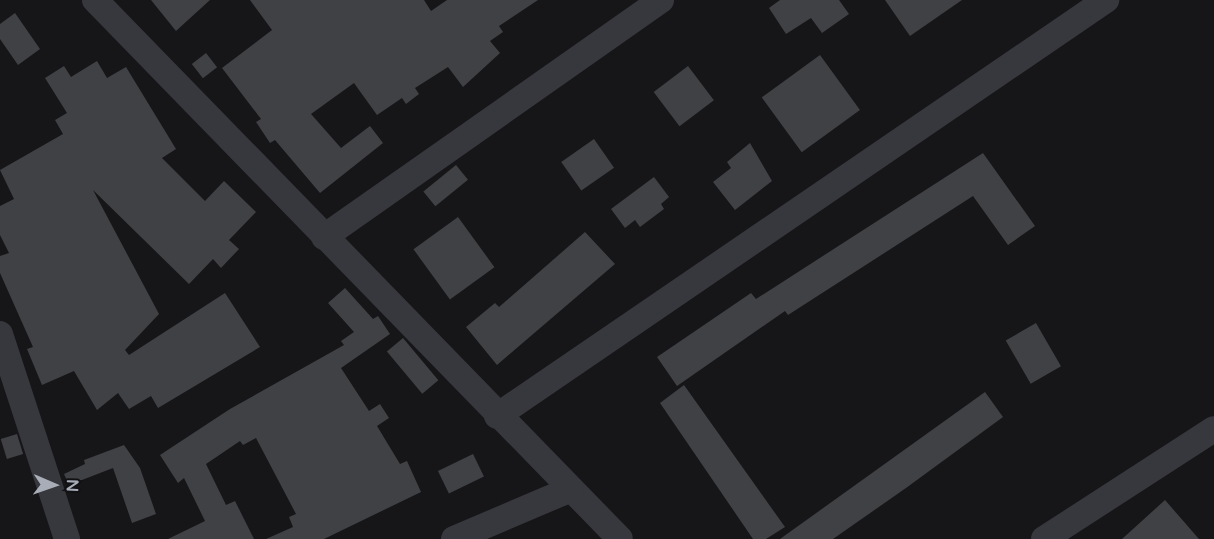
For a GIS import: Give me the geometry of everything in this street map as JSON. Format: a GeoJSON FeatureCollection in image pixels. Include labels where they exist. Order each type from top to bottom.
{"type":"FeatureCollection","features":[{"type":"Feature","properties":{"kind":"street"},"geometry":{"type":"LineString","coordinates":[[95,0],[496,416],[620,539]]}},
{"type":"Feature","properties":{"kind":"street"},"geometry":{"type":"LineString","coordinates":[[324,237],[661,0]]}},
{"type":"Feature","properties":{"kind":"street"},"geometry":{"type":"LineString","coordinates":[[496,416],[1106,0]]}},
{"type":"Feature","properties":{"kind":"street"},"geometry":{"type":"LineString","coordinates":[[0,334],[67,539]]}},
{"type":"Feature","properties":{"kind":"street"},"geometry":{"type":"LineString","coordinates":[[1054,536],[1214,429]]}},
{"type":"Feature","properties":{"kind":"street"},"geometry":{"type":"LineString","coordinates":[[454,539],[571,489]]}},
{"type":"Feature","properties":{"kind":"building"},"geometry":{"type":"Polygon","coordinates":[[[151,0],[210,0],[176,31],[151,0]]]}},
{"type":"Feature","properties":{"kind":"building"},"geometry":{"type":"Polygon","coordinates":[[[250,0],[424,0],[431,11],[447,0],[538,0],[499,26],[503,32],[490,41],[500,53],[463,87],[448,67],[415,88],[419,94],[406,104],[402,98],[377,115],[354,83],[311,114],[341,148],[370,126],[383,143],[320,193],[275,140],[270,143],[256,122],[261,119],[222,68],[272,30],[250,0]]]}},
{"type":"Feature","properties":{"kind":"building"},"geometry":{"type":"Polygon","coordinates":[[[780,0],[839,0],[849,14],[822,33],[811,18],[786,34],[769,8],[780,0]]]}},
{"type":"Feature","properties":{"kind":"building"},"geometry":{"type":"Polygon","coordinates":[[[885,0],[962,0],[910,36],[885,0]]]}},
{"type":"Feature","properties":{"kind":"building"},"geometry":{"type":"Polygon","coordinates":[[[15,13],[40,49],[18,65],[0,39],[0,24],[15,13]]]}},
{"type":"Feature","properties":{"kind":"building"},"geometry":{"type":"Polygon","coordinates":[[[206,53],[217,67],[203,78],[192,64],[206,53]]]}},
{"type":"Feature","properties":{"kind":"building"},"geometry":{"type":"Polygon","coordinates":[[[820,55],[860,110],[802,152],[762,97],[820,55]]]}},
{"type":"Feature","properties":{"kind":"building"},"geometry":{"type":"Polygon","coordinates":[[[97,61],[107,78],[126,67],[176,149],[162,158],[205,201],[224,181],[256,212],[229,240],[239,249],[221,268],[213,259],[189,284],[93,190],[159,314],[125,350],[129,355],[225,293],[260,347],[158,408],[151,396],[129,409],[118,393],[97,410],[74,371],[42,385],[27,349],[33,347],[0,273],[0,256],[9,253],[0,235],[0,206],[14,199],[0,170],[63,134],[55,120],[67,113],[45,78],[64,66],[71,77],[97,61]]]}},
{"type":"Feature","properties":{"kind":"building"},"geometry":{"type":"Polygon","coordinates":[[[688,66],[714,100],[680,126],[654,92],[688,66]]]}},
{"type":"Feature","properties":{"kind":"building"},"geometry":{"type":"Polygon","coordinates":[[[594,139],[614,168],[581,191],[561,162],[594,139]]]}},
{"type":"Feature","properties":{"kind":"building"},"geometry":{"type":"Polygon","coordinates":[[[750,143],[772,181],[735,210],[713,182],[731,168],[727,162],[750,143]]]}},
{"type":"Feature","properties":{"kind":"building"},"geometry":{"type":"Polygon","coordinates":[[[983,153],[1035,226],[1008,245],[973,196],[788,315],[785,311],[677,386],[657,357],[751,293],[756,299],[983,153]]]}},
{"type":"Feature","properties":{"kind":"building"},"geometry":{"type":"Polygon","coordinates":[[[456,165],[468,180],[435,206],[423,191],[456,165]]]}},
{"type":"Feature","properties":{"kind":"building"},"geometry":{"type":"Polygon","coordinates":[[[654,177],[669,197],[661,204],[664,209],[640,227],[635,220],[625,228],[611,209],[654,177]]]}},
{"type":"Feature","properties":{"kind":"building"},"geometry":{"type":"Polygon","coordinates":[[[458,217],[494,267],[450,299],[414,249],[458,217]]]}},
{"type":"Feature","properties":{"kind":"building"},"geometry":{"type":"Polygon","coordinates":[[[585,232],[615,264],[497,365],[466,327],[495,303],[499,307],[585,232]]]}},
{"type":"Feature","properties":{"kind":"building"},"geometry":{"type":"Polygon","coordinates":[[[345,288],[373,319],[378,316],[390,334],[341,368],[369,411],[380,404],[389,418],[377,426],[400,464],[407,461],[421,492],[324,539],[266,539],[293,527],[289,517],[296,514],[256,438],[243,445],[240,441],[206,464],[226,505],[235,501],[254,539],[168,539],[205,521],[184,478],[178,483],[160,455],[230,409],[344,345],[341,341],[354,332],[328,303],[345,288]]]}},
{"type":"Feature","properties":{"kind":"building"},"geometry":{"type":"Polygon","coordinates":[[[1036,323],[1061,366],[1031,384],[1006,340],[1036,323]]]}},
{"type":"Feature","properties":{"kind":"building"},"geometry":{"type":"Polygon","coordinates":[[[403,338],[438,380],[422,394],[387,351],[403,338]]]}},
{"type":"Feature","properties":{"kind":"building"},"geometry":{"type":"Polygon","coordinates":[[[684,385],[785,527],[766,539],[753,539],[660,403],[684,385]]]}},
{"type":"Feature","properties":{"kind":"building"},"geometry":{"type":"Polygon","coordinates":[[[985,392],[1003,417],[906,488],[833,539],[780,539],[985,392]]]}},
{"type":"Feature","properties":{"kind":"building"},"geometry":{"type":"Polygon","coordinates":[[[17,434],[23,454],[7,459],[1,439],[17,434]]]}},
{"type":"Feature","properties":{"kind":"building"},"geometry":{"type":"Polygon","coordinates":[[[124,445],[140,468],[156,514],[132,523],[113,468],[69,485],[64,474],[85,464],[84,460],[124,445]]]}},
{"type":"Feature","properties":{"kind":"building"},"geometry":{"type":"Polygon","coordinates":[[[473,454],[484,476],[449,494],[438,471],[473,454]]]}},
{"type":"Feature","properties":{"kind":"building"},"geometry":{"type":"Polygon","coordinates":[[[1165,500],[1199,539],[1122,539],[1165,500]]]}}]}
